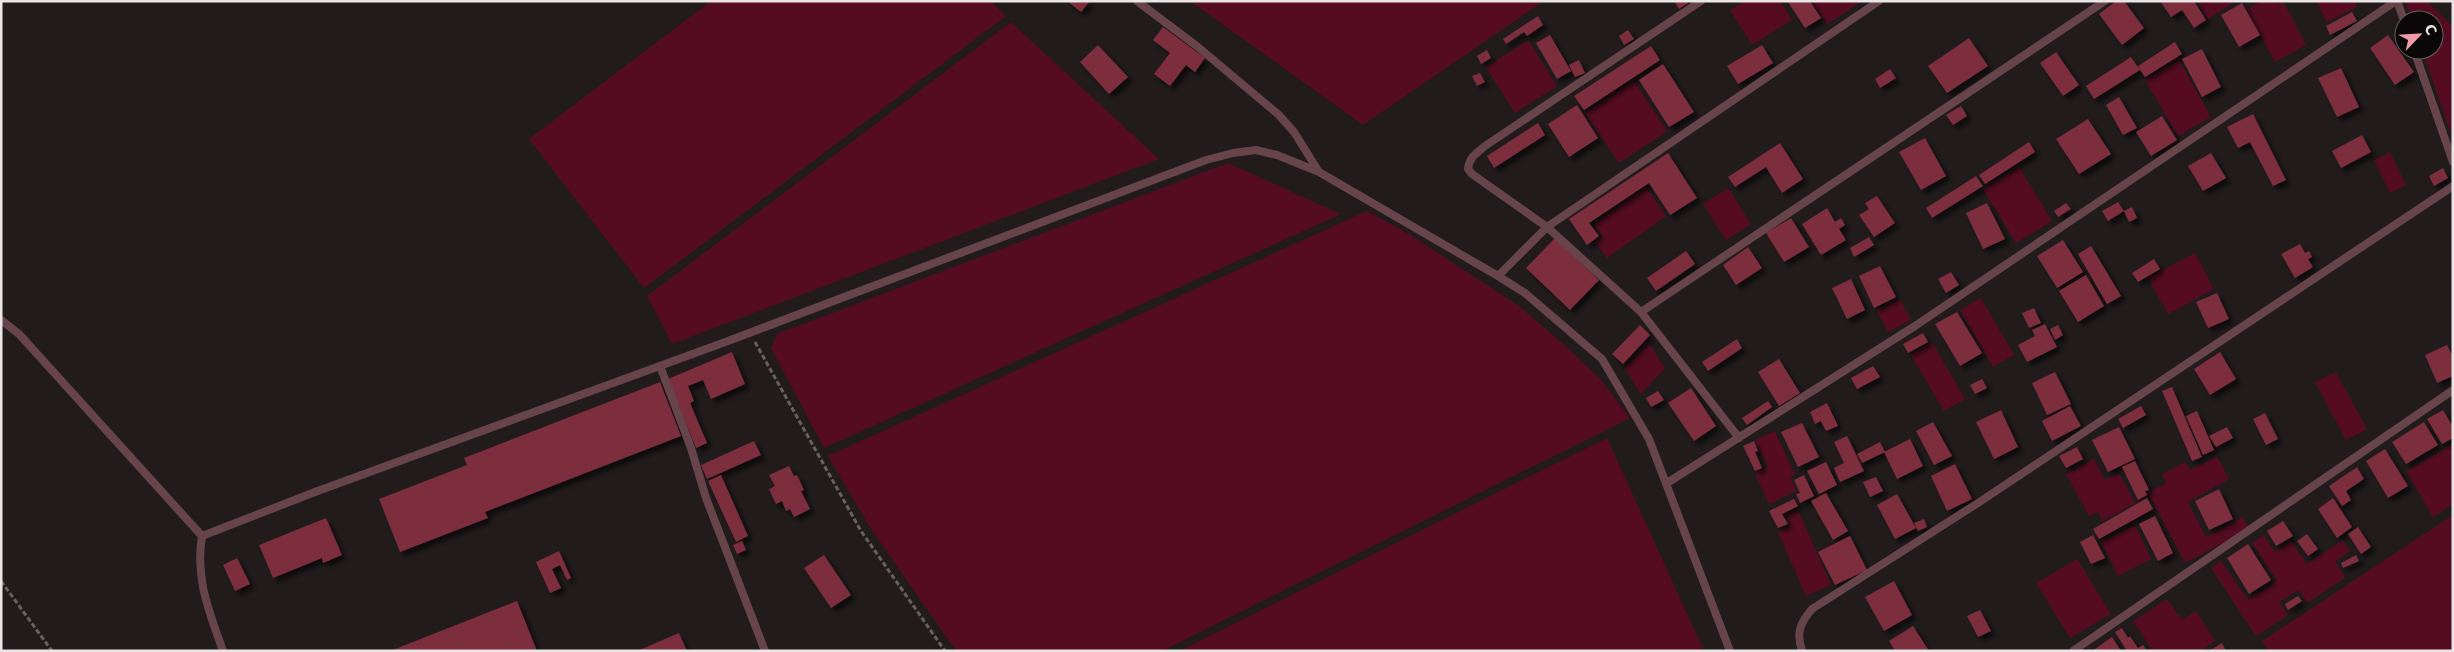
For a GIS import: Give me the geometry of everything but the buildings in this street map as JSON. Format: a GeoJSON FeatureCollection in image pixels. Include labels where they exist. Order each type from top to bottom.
{"type":"FeatureCollection","features":[{"type":"Feature","properties":{"kind":"lane"},"geometry":{"type":"LineString","coordinates":[[1137,1],[1198,47],[1279,115],[1294,132],[1319,172]]}},
{"type":"Feature","properties":{"kind":"lane"},"geometry":{"type":"LineString","coordinates":[[1701,1],[1472,157],[1468,169],[1472,174],[1547,227],[1641,312],[1738,438]]}},
{"type":"Feature","properties":{"kind":"lane"},"geometry":{"type":"LineString","coordinates":[[1498,276],[1547,227],[1879,1]]}},
{"type":"Feature","properties":{"kind":"lane"},"geometry":{"type":"LineString","coordinates":[[1641,312],[2105,1]]}},
{"type":"Feature","properties":{"kind":"lane"},"geometry":{"type":"LineString","coordinates":[[1667,483],[1915,326],[2397,1]]}},
{"type":"Feature","properties":{"kind":"lane"},"geometry":{"type":"LineString","coordinates":[[2417,60],[2453,162]]}},
{"type":"Feature","properties":{"kind":"lane"},"geometry":{"type":"LineString","coordinates":[[202,536],[750,333],[1206,160],[1233,153],[1256,150],[1277,155],[1319,172],[1498,276],[1525,293],[1602,359],[1649,439],[1730,651]]}},
{"type":"Feature","properties":{"kind":"lane"},"geometry":{"type":"LineString","coordinates":[[1802,651],[1798,629],[1803,619],[1812,609],[1981,501],[2453,186]]}},
{"type":"Feature","properties":{"kind":"lane"},"geometry":{"type":"LineString","coordinates":[[1,320],[18,334],[202,536]]}},
{"type":"Feature","properties":{"kind":"lane"},"geometry":{"type":"LineString","coordinates":[[660,366],[691,448],[706,498],[765,651]]}},
{"type":"Feature","properties":{"kind":"lane"},"geometry":{"type":"LineString","coordinates":[[2073,651],[2453,390]]}},
{"type":"Feature","properties":{"kind":"lane"},"geometry":{"type":"LineString","coordinates":[[202,536],[200,550],[201,584],[223,651]]}},
{"type":"Feature","properties":{"kind":"path"},"geometry":{"type":"LineString","coordinates":[[750,333],[861,531],[945,651]]}},
{"type":"Feature","properties":{"kind":"path"},"geometry":{"type":"LineString","coordinates":[[1,581],[52,651]]}},
{"type":"Feature","properties":{"kind":"shaded area"},"geometry":{"type":"Polygon","coordinates":[[[711,1],[991,1],[1006,16],[644,288],[529,139],[711,1]]]}},
{"type":"Feature","properties":{"kind":"shaded area"},"geometry":{"type":"Polygon","coordinates":[[[1190,1],[1544,1],[1363,125],[1190,1]]]}},
{"type":"Feature","properties":{"kind":"shaded area"},"geometry":{"type":"Polygon","coordinates":[[[1745,1],[1780,1],[1792,20],[1752,45],[1730,10],[1745,1]]]}},
{"type":"Feature","properties":{"kind":"shaded area"},"geometry":{"type":"Polygon","coordinates":[[[1812,1],[1863,1],[1827,24],[1812,1]]]}},
{"type":"Feature","properties":{"kind":"shaded area"},"geometry":{"type":"Polygon","coordinates":[[[2197,1],[2236,1],[2208,19],[2197,1]]]}},
{"type":"Feature","properties":{"kind":"shaded area"},"geometry":{"type":"Polygon","coordinates":[[[2262,1],[2276,1],[2278,4],[2283,1],[2306,45],[2275,62],[2247,9],[2262,1]]]}},
{"type":"Feature","properties":{"kind":"shaded area"},"geometry":{"type":"Polygon","coordinates":[[[2316,1],[2354,1],[2357,7],[2327,22],[2316,1]]]}},
{"type":"Feature","properties":{"kind":"shaded area"},"geometry":{"type":"Polygon","coordinates":[[[2405,1],[2427,1],[2436,10],[2408,10],[2405,1]]]}},
{"type":"Feature","properties":{"kind":"shaded area"},"geometry":{"type":"Polygon","coordinates":[[[2444,18],[2453,27],[2453,139],[2425,60],[2444,60],[2444,18]]]}},
{"type":"Feature","properties":{"kind":"shaded area"},"geometry":{"type":"Polygon","coordinates":[[[1011,22],[1159,159],[672,344],[647,296],[1011,22]]]}},
{"type":"Feature","properties":{"kind":"shaded area"},"geometry":{"type":"Polygon","coordinates":[[[1528,40],[1557,86],[1515,113],[1486,67],[1528,40]]]}},
{"type":"Feature","properties":{"kind":"shaded area"},"geometry":{"type":"Polygon","coordinates":[[[2179,60],[2211,117],[2178,136],[2145,80],[2179,60]]]}},
{"type":"Feature","properties":{"kind":"shaded area"},"geometry":{"type":"Polygon","coordinates":[[[1634,81],[1667,131],[1619,163],[1585,113],[1634,81]]]}},
{"type":"Feature","properties":{"kind":"shaded area"},"geometry":{"type":"Polygon","coordinates":[[[2390,152],[2406,185],[2390,193],[2374,160],[2390,152]]]}},
{"type":"Feature","properties":{"kind":"shaded area"},"geometry":{"type":"Polygon","coordinates":[[[1228,163],[1341,214],[824,448],[771,348],[777,334],[1228,163]]]}},
{"type":"Feature","properties":{"kind":"shaded area"},"geometry":{"type":"Polygon","coordinates":[[[2019,167],[2052,221],[2016,243],[1983,189],[2019,167]]]}},
{"type":"Feature","properties":{"kind":"shaded area"},"geometry":{"type":"Polygon","coordinates":[[[1646,187],[1666,216],[1607,258],[1595,242],[1603,237],[1594,224],[1646,187]]]}},
{"type":"Feature","properties":{"kind":"shaded area"},"geometry":{"type":"Polygon","coordinates":[[[1728,188],[1751,224],[1726,240],[1703,204],[1728,188]]]}},
{"type":"Feature","properties":{"kind":"shaded area"},"geometry":{"type":"Polygon","coordinates":[[[1367,211],[1409,234],[1519,306],[1570,350],[1601,380],[1630,418],[1162,651],[956,651],[869,526],[828,456],[1367,211]]]}},
{"type":"Feature","properties":{"kind":"shaded area"},"geometry":{"type":"Polygon","coordinates":[[[2195,253],[2214,289],[2168,314],[2148,278],[2195,253]]]}},
{"type":"Feature","properties":{"kind":"shaded area"},"geometry":{"type":"Polygon","coordinates":[[[1981,298],[2014,355],[1993,367],[1960,310],[1981,298]]]}},
{"type":"Feature","properties":{"kind":"shaded area"},"geometry":{"type":"Polygon","coordinates":[[[1900,299],[1911,320],[1888,332],[1877,311],[1900,299]]]}},
{"type":"Feature","properties":{"kind":"shaded area"},"geometry":{"type":"Polygon","coordinates":[[[1932,342],[1965,399],[1944,411],[1911,355],[1932,342]]]}},
{"type":"Feature","properties":{"kind":"shaded area"},"geometry":{"type":"Polygon","coordinates":[[[1649,343],[1665,368],[1641,394],[1625,368],[1649,343]]]}},
{"type":"Feature","properties":{"kind":"shaded area"},"geometry":{"type":"Polygon","coordinates":[[[2336,372],[2367,429],[2346,440],[2315,382],[2336,372]]]}},
{"type":"Feature","properties":{"kind":"shaded area"},"geometry":{"type":"Polygon","coordinates":[[[1775,431],[1795,475],[1790,477],[1796,491],[1769,504],[1755,473],[1768,467],[1755,440],[1775,431]]]}},
{"type":"Feature","properties":{"kind":"shaded area"},"geometry":{"type":"Polygon","coordinates":[[[1607,438],[1704,651],[1179,651],[1607,438]]]}},
{"type":"Feature","properties":{"kind":"shaded area"},"geometry":{"type":"Polygon","coordinates":[[[2453,444],[2453,504],[2433,517],[2406,471],[2453,444]]]}},
{"type":"Feature","properties":{"kind":"shaded area"},"geometry":{"type":"Polygon","coordinates":[[[2217,456],[2229,479],[2188,502],[2206,537],[2243,517],[2249,529],[2185,563],[2148,493],[2166,483],[2162,474],[2186,462],[2190,470],[2217,456]]]}},
{"type":"Feature","properties":{"kind":"shaded area"},"geometry":{"type":"Polygon","coordinates":[[[2094,459],[2105,480],[2119,473],[2135,503],[2102,521],[2098,512],[2089,516],[2066,474],[2094,459]]]}},
{"type":"Feature","properties":{"kind":"shaded area"},"geometry":{"type":"Polygon","coordinates":[[[1798,510],[1831,585],[1806,596],[1778,532],[1790,526],[1786,515],[1798,510]]]}},
{"type":"Feature","properties":{"kind":"shaded area"},"geometry":{"type":"Polygon","coordinates":[[[2453,515],[2453,651],[2268,651],[2262,641],[2453,515]]]}},
{"type":"Feature","properties":{"kind":"shaded area"},"geometry":{"type":"Polygon","coordinates":[[[2135,525],[2151,559],[2118,576],[2101,542],[2135,525]]]}},
{"type":"Feature","properties":{"kind":"shaded area"},"geometry":{"type":"Polygon","coordinates":[[[2264,535],[2275,552],[2291,541],[2307,564],[2343,540],[2350,551],[2335,561],[2345,578],[2307,603],[2299,590],[2279,602],[2288,615],[2256,636],[2211,568],[2221,561],[2248,600],[2277,581],[2252,543],[2264,535]]]}},
{"type":"Feature","properties":{"kind":"shaded area"},"geometry":{"type":"Polygon","coordinates":[[[2077,559],[2111,614],[2070,638],[2036,583],[2077,559]]]}},
{"type":"Feature","properties":{"kind":"shaded area"},"geometry":{"type":"Polygon","coordinates":[[[2167,599],[2182,620],[2196,611],[2215,641],[2201,651],[2153,651],[2133,621],[2167,599]]]}}]}
